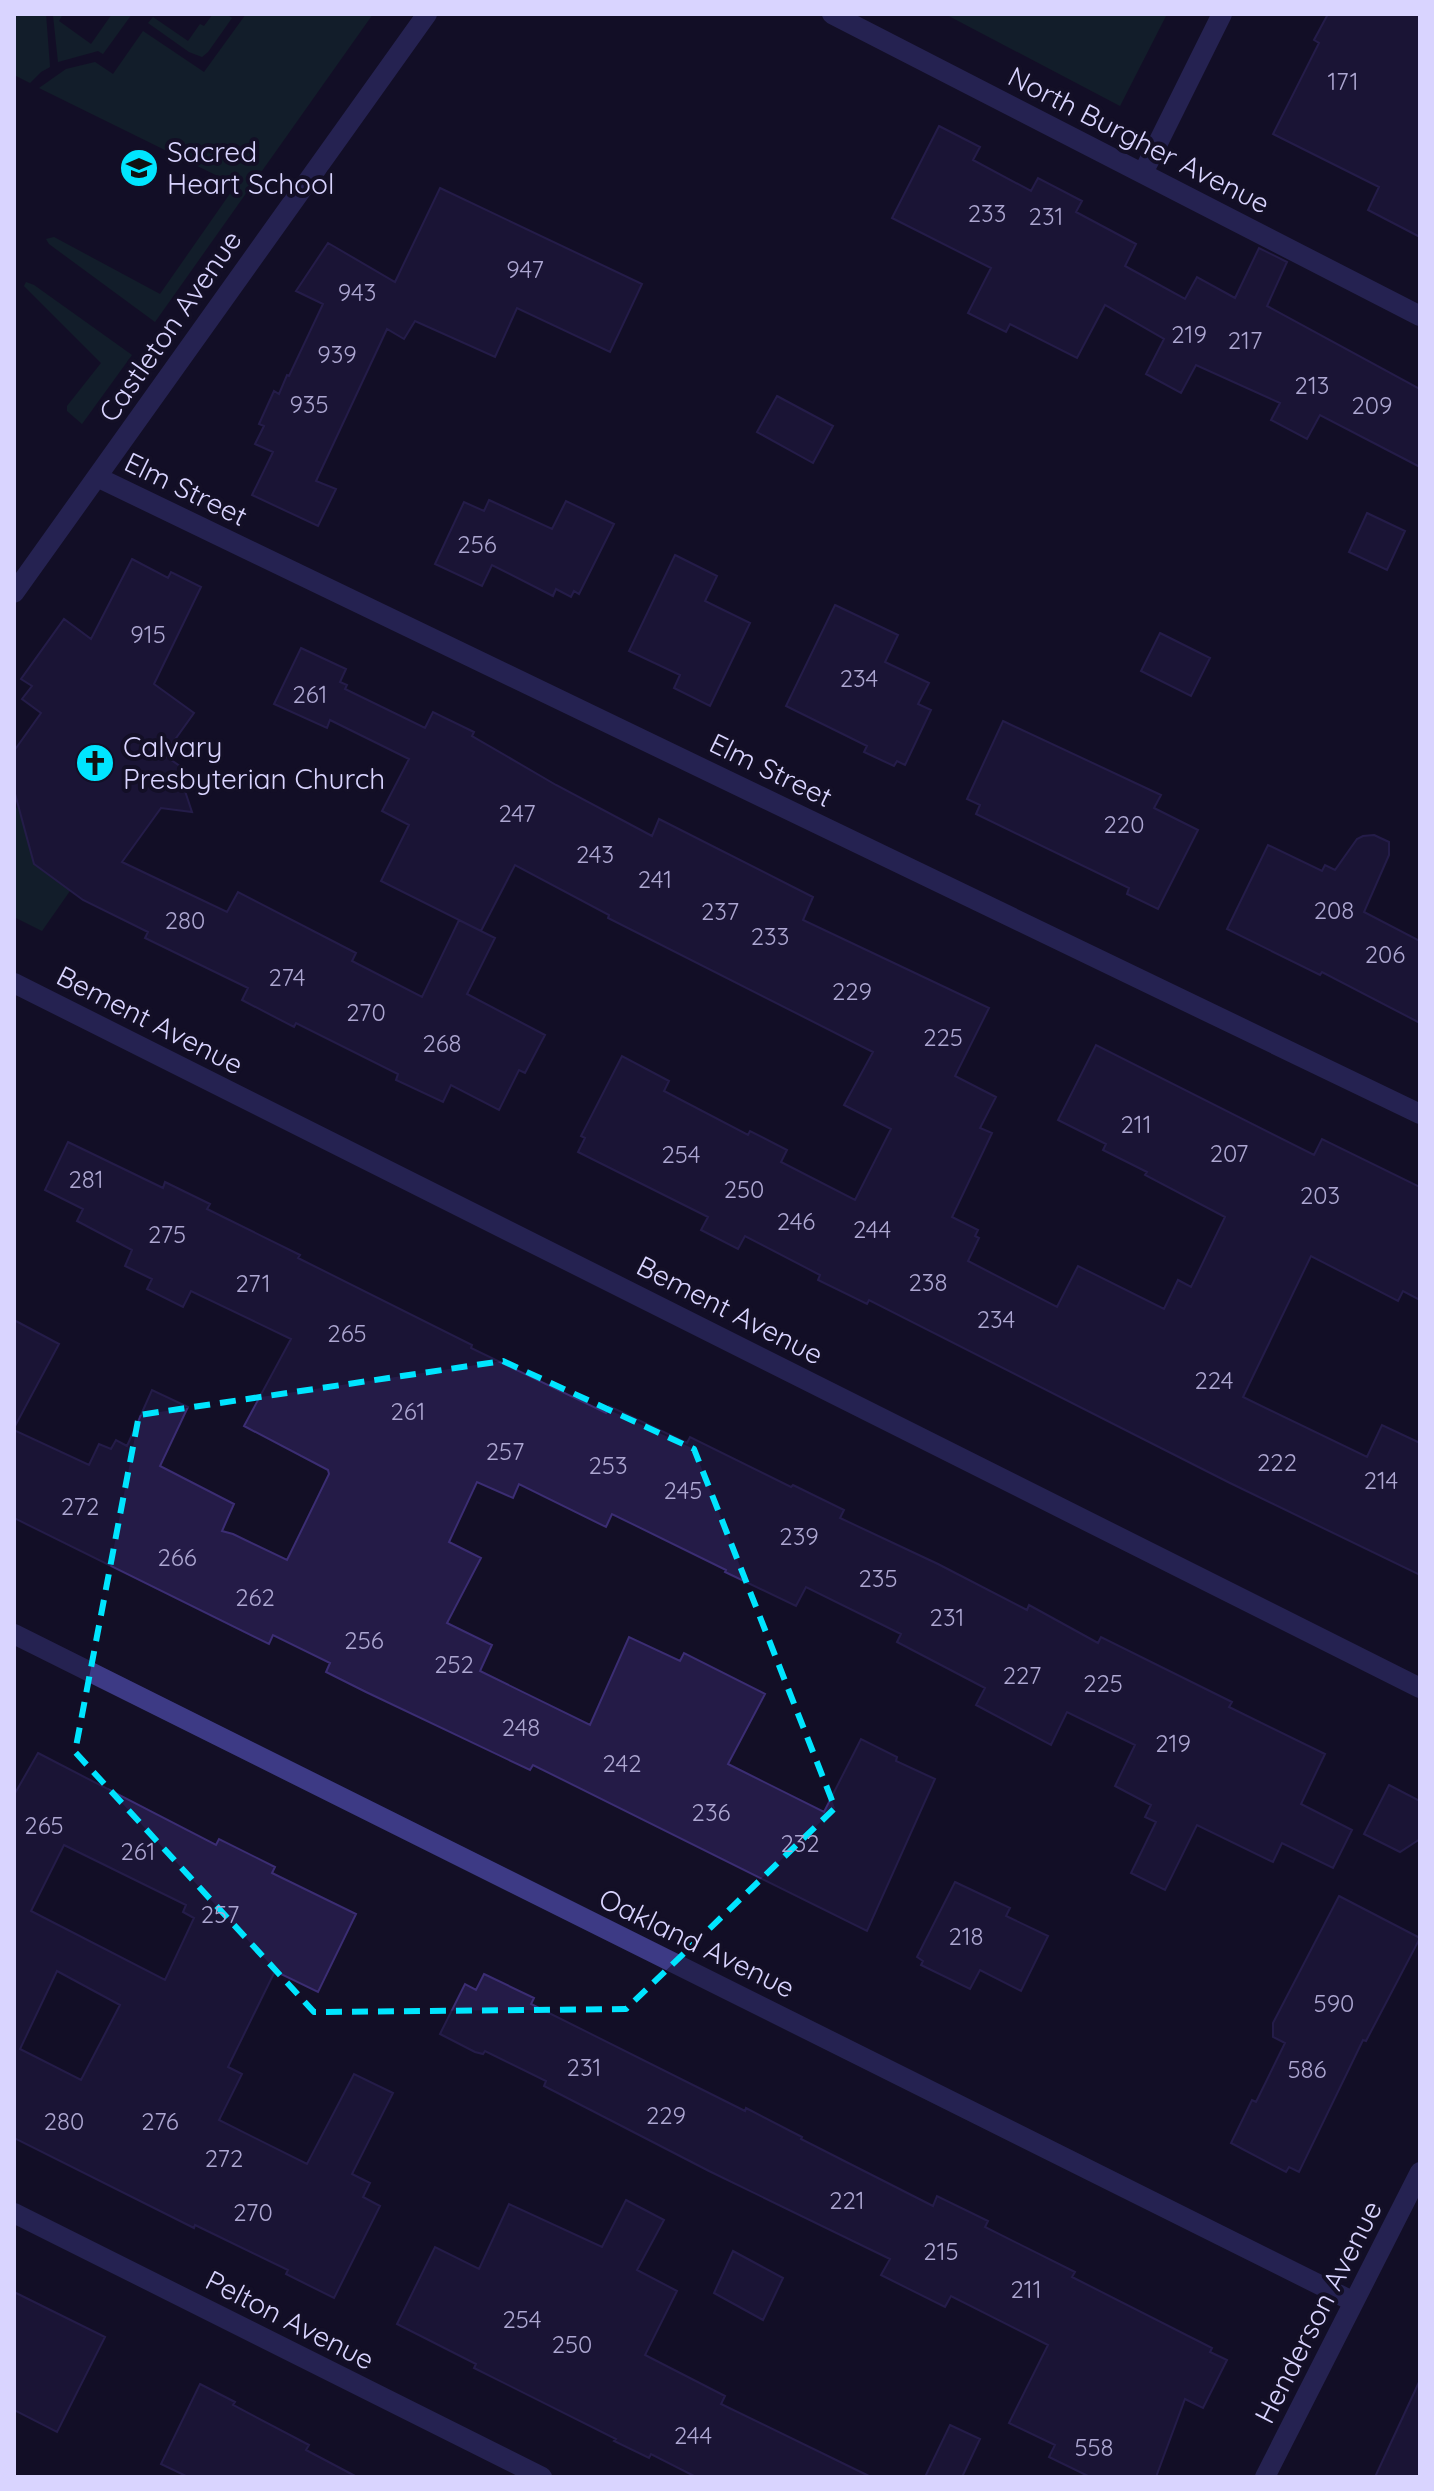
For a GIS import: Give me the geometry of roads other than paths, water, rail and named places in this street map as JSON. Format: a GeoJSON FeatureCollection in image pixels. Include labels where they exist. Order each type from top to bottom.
{"type":"FeatureCollection","features":[{"type":"Feature","properties":{"kind":"street","name":"Castleton Avenue"},"geometry":{"type":"LineString","coordinates":[[14,593],[427,14]]}},
{"type":"Feature","properties":{"kind":"street","name":"North Burgher Avenue"},"geometry":{"type":"LineString","coordinates":[[832,14],[1420,316]]}},
{"type":"Feature","properties":{"kind":"street"},"geometry":{"type":"LineString","coordinates":[[1143,173],[1222,14]]}},
{"type":"Feature","properties":{"kind":"street","name":"Elm Street"},"geometry":{"type":"LineString","coordinates":[[97,477],[1420,1114]]}},
{"type":"Feature","properties":{"kind":"street","name":"Bement Avenue"},"geometry":{"type":"LineString","coordinates":[[14,983],[1420,1688]]}},
{"type":"Feature","properties":{"kind":"street","name":"Oakland Avenue"},"geometry":{"type":"LineString","coordinates":[[14,1634],[1354,2302]]}},
{"type":"Feature","properties":{"kind":"street","name":"Henderson Avenue"},"geometry":{"type":"LineString","coordinates":[[1265,2477],[1420,2172]]}},
{"type":"Feature","properties":{"kind":"street","name":"Pelton Avenue"},"geometry":{"type":"LineString","coordinates":[[14,2213],[542,2477]]}},
{"type":"Feature","properties":{"kind":"place","name":"Sacred Heart School"},"geometry":{"type":"Point","coordinates":[139,168]}},
{"type":"Feature","properties":{"kind":"place","name":"Calvary Presbyterian Church"},"geometry":{"type":"Point","coordinates":[95,763]}}]}
